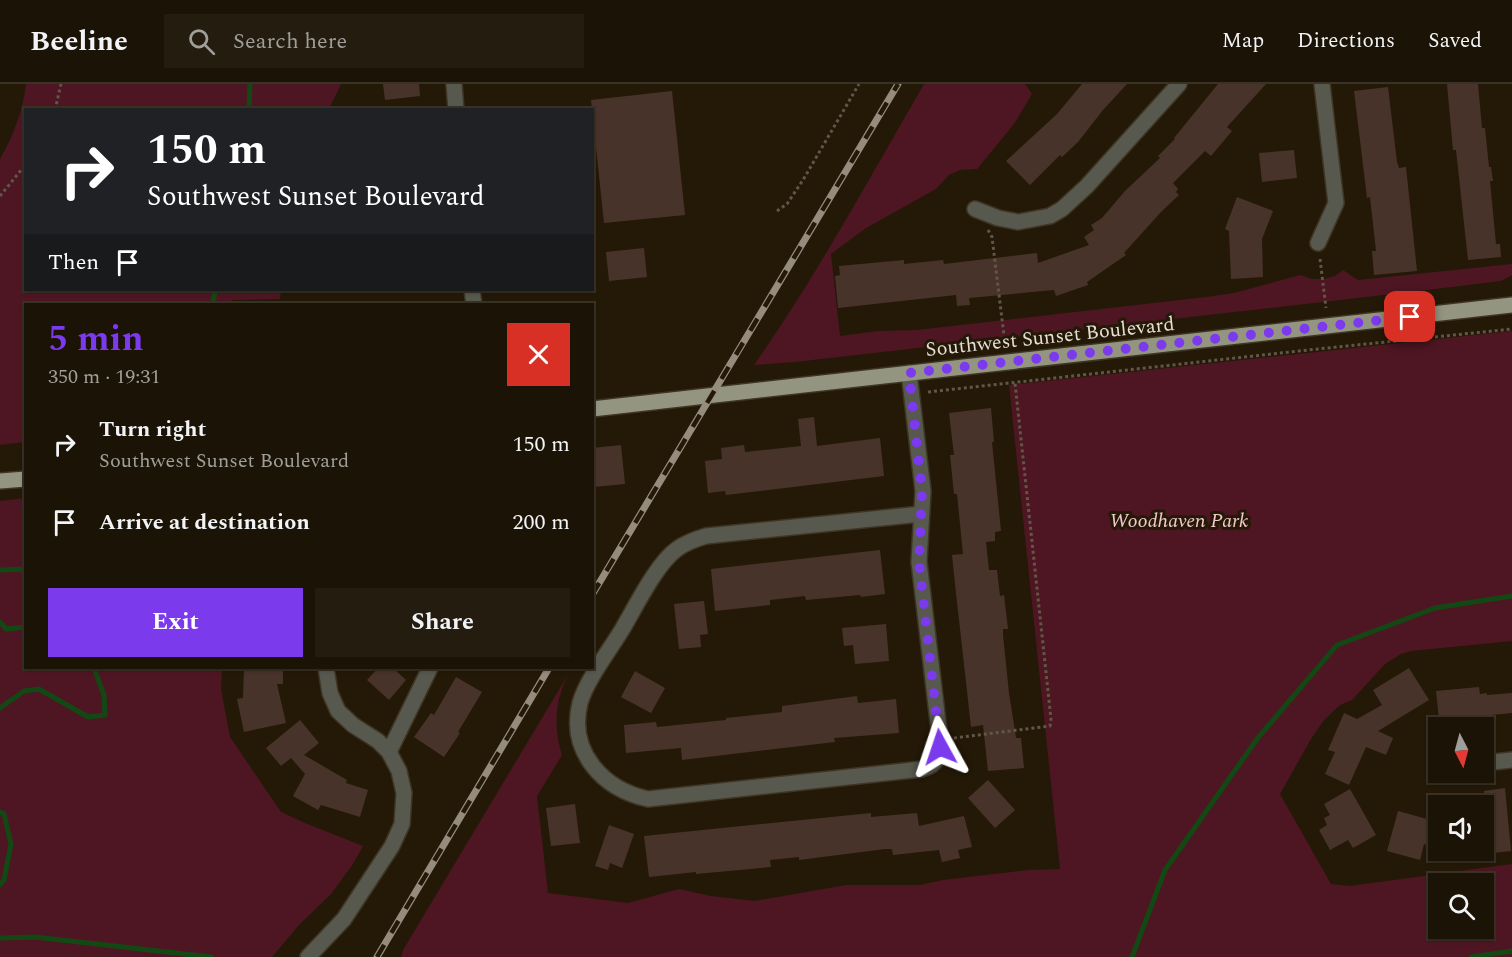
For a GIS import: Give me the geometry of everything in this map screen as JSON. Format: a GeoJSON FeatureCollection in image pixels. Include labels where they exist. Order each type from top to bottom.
{"type":"FeatureCollection","features":[{"type":"Feature","properties":{"kind":"main road","name":"Southwest Sunset Boulevard"},"geometry":{"type":"LineString","coordinates":[[594,410],[1512,305]]}},
{"type":"Feature","properties":{"kind":"main road"},"geometry":{"type":"LineString","coordinates":[[0,481],[24,478]]}},
{"type":"Feature","properties":{"kind":"street"},"geometry":{"type":"LineString","coordinates":[[454,84],[456,108]]}},
{"type":"Feature","properties":{"kind":"street"},"geometry":{"type":"LineString","coordinates":[[975,209],[998,218],[1018,222],[1050,216],[1062,209],[1087,186],[1179,84]]}},
{"type":"Feature","properties":{"kind":"street"},"geometry":{"type":"LineString","coordinates":[[1318,243],[1336,203],[1322,84]]}},
{"type":"Feature","properties":{"kind":"street"},"geometry":{"type":"LineString","coordinates":[[909,373],[922,491],[919,562],[940,739],[940,755],[936,763],[922,769],[648,799],[630,795],[612,786],[596,771],[586,756],[581,739],[578,720],[580,702],[591,680],[658,571],[675,550],[706,536],[921,514]]}},
{"type":"Feature","properties":{"kind":"street"},"geometry":{"type":"LineString","coordinates":[[308,957],[344,919],[392,846],[402,824],[404,793],[399,771],[389,752],[378,741],[352,725],[338,711],[330,693],[326,669]]}},
{"type":"Feature","properties":{"kind":"street"},"geometry":{"type":"LineString","coordinates":[[389,752],[430,669]]}},
{"type":"Feature","properties":{"kind":"street"},"geometry":{"type":"LineString","coordinates":[[1494,762],[1512,760]]}},
{"type":"Feature","properties":{"kind":"path"},"geometry":{"type":"LineString","coordinates":[[55,108],[61,84]]}},
{"type":"Feature","properties":{"kind":"path"},"geometry":{"type":"LineString","coordinates":[[777,211],[786,204],[803,180],[859,84]]}},
{"type":"Feature","properties":{"kind":"path"},"geometry":{"type":"LineString","coordinates":[[0,196],[24,166]]}},
{"type":"Feature","properties":{"kind":"path"},"geometry":{"type":"LineString","coordinates":[[975,209],[992,237],[1005,344]]}},
{"type":"Feature","properties":{"kind":"path"},"geometry":{"type":"LineString","coordinates":[[1318,243],[1326,308]]}},
{"type":"Feature","properties":{"kind":"path"},"geometry":{"type":"LineString","coordinates":[[929,392],[1512,329]]}},
{"type":"Feature","properties":{"kind":"path"},"geometry":{"type":"LineString","coordinates":[[940,739],[1050,726],[1015,383]]}},
{"type":"Feature","properties":{"kind":"green space"},"geometry":{"type":"Polygon","coordinates":[[[26,84],[341,84],[329,108],[24,108],[24,291],[281,291],[280,299],[232,300],[232,303],[24,303],[24,442],[0,445],[0,159],[17,123],[26,84]]]}},
{"type":"Feature","properties":{"kind":"green space"},"geometry":{"type":"Polygon","coordinates":[[[924,84],[1025,84],[1032,94],[1014,124],[977,169],[960,170],[949,175],[936,189],[866,228],[831,254],[840,336],[878,331],[917,330],[1206,297],[1234,293],[1300,275],[1312,279],[1324,279],[1335,276],[1343,270],[1358,280],[1512,264],[1512,275],[1501,281],[1410,292],[754,365],[821,262],[924,84]]]}},
{"type":"Feature","properties":{"kind":"green space","name":"Woodhaven Park"},"geometry":{"type":"Polygon","coordinates":[[[1512,331],[1512,641],[1411,651],[1385,664],[1352,700],[1340,705],[1324,720],[1280,794],[1331,884],[1350,886],[1428,875],[1428,939],[1494,939],[1494,873],[1446,873],[1512,864],[1512,957],[401,957],[403,950],[569,673],[558,703],[557,713],[557,734],[562,755],[537,796],[548,893],[628,903],[679,889],[711,896],[755,901],[846,885],[920,885],[943,880],[1029,870],[1060,869],[1009,385],[1512,331]]]}},
{"type":"Feature","properties":{"kind":"green space"},"geometry":{"type":"Polygon","coordinates":[[[24,498],[24,669],[222,669],[221,689],[230,737],[281,812],[363,846],[331,894],[299,925],[272,957],[0,957],[0,501],[24,498]]]}},
{"type":"Feature","properties":{"kind":"building"},"geometry":{"type":"Polygon","coordinates":[[[383,84],[419,84],[420,96],[385,100],[383,84]]]}},
{"type":"Feature","properties":{"kind":"building"},"geometry":{"type":"Polygon","coordinates":[[[1082,84],[1127,84],[1078,142],[1062,157],[1060,155],[1030,185],[1006,161],[1057,114],[1082,84]]]}},
{"type":"Feature","properties":{"kind":"building"},"geometry":{"type":"Polygon","coordinates":[[[1218,84],[1266,84],[1227,127],[1232,131],[1211,156],[1205,151],[1173,183],[1179,195],[1124,253],[1126,255],[1087,282],[1088,285],[1056,296],[1054,290],[969,298],[970,305],[957,306],[956,295],[838,308],[835,276],[840,275],[839,266],[904,260],[904,264],[943,260],[944,264],[1037,253],[1038,263],[1089,245],[1084,237],[1094,230],[1091,225],[1102,218],[1125,191],[1160,158],[1158,156],[1175,139],[1218,84]]]}},
{"type":"Feature","properties":{"kind":"building"},"geometry":{"type":"Polygon","coordinates":[[[1447,84],[1478,84],[1482,128],[1485,128],[1489,167],[1491,167],[1493,181],[1490,181],[1496,244],[1500,244],[1501,257],[1468,260],[1456,150],[1453,150],[1447,84]]]}},
{"type":"Feature","properties":{"kind":"building"},"geometry":{"type":"Polygon","coordinates":[[[1388,87],[1397,162],[1399,168],[1406,167],[1417,271],[1374,275],[1372,251],[1376,251],[1354,91],[1388,87]]]}},
{"type":"Feature","properties":{"kind":"building"},"geometry":{"type":"Polygon","coordinates":[[[672,91],[685,215],[604,223],[594,108],[592,108],[591,100],[672,91]]]}},
{"type":"Feature","properties":{"kind":"building"},"geometry":{"type":"Polygon","coordinates":[[[1294,150],[1297,178],[1262,182],[1259,153],[1294,150]]]}},
{"type":"Feature","properties":{"kind":"building"},"geometry":{"type":"Polygon","coordinates":[[[1237,197],[1273,211],[1262,239],[1263,277],[1231,279],[1229,231],[1225,229],[1237,197]]]}},
{"type":"Feature","properties":{"kind":"building"},"geometry":{"type":"Polygon","coordinates":[[[644,248],[647,277],[609,281],[606,252],[644,248]]]}},
{"type":"Feature","properties":{"kind":"building"},"geometry":{"type":"Polygon","coordinates":[[[991,408],[1001,531],[995,532],[995,541],[986,542],[989,570],[997,570],[1000,596],[1004,595],[1008,629],[1003,629],[1003,635],[1009,693],[1016,738],[1021,738],[1024,768],[988,771],[983,725],[971,727],[956,593],[952,555],[963,554],[957,494],[954,494],[950,455],[954,455],[949,413],[991,408]]]}},
{"type":"Feature","properties":{"kind":"building"},"geometry":{"type":"Polygon","coordinates":[[[814,417],[817,446],[880,438],[884,476],[726,495],[725,491],[708,493],[705,461],[722,459],[721,448],[744,445],[745,452],[801,446],[798,419],[814,417]]]}},
{"type":"Feature","properties":{"kind":"building"},"geometry":{"type":"Polygon","coordinates":[[[621,445],[625,484],[594,487],[594,448],[621,445]]]}},
{"type":"Feature","properties":{"kind":"building"},"geometry":{"type":"Polygon","coordinates":[[[880,550],[885,594],[806,600],[805,596],[770,600],[770,605],[715,611],[711,569],[880,550]]]}},
{"type":"Feature","properties":{"kind":"building"},"geometry":{"type":"Polygon","coordinates":[[[704,601],[708,634],[700,635],[701,647],[679,649],[674,604],[704,601]]]}},
{"type":"Feature","properties":{"kind":"building"},"geometry":{"type":"Polygon","coordinates":[[[886,624],[889,661],[855,664],[853,645],[844,646],[842,628],[886,624]]]}},
{"type":"Feature","properties":{"kind":"building"},"geometry":{"type":"Polygon","coordinates":[[[1409,668],[1429,700],[1378,731],[1393,738],[1386,755],[1366,747],[1349,785],[1325,774],[1335,752],[1328,750],[1344,713],[1357,719],[1382,705],[1373,690],[1409,668]]]}},
{"type":"Feature","properties":{"kind":"building"},"geometry":{"type":"Polygon","coordinates":[[[244,669],[283,669],[283,684],[277,684],[286,723],[244,732],[237,699],[243,698],[244,669]]]}},
{"type":"Feature","properties":{"kind":"building"},"geometry":{"type":"Polygon","coordinates":[[[377,669],[394,669],[406,680],[389,700],[367,680],[377,669]]]}},
{"type":"Feature","properties":{"kind":"building"},"geometry":{"type":"Polygon","coordinates":[[[635,671],[665,688],[651,713],[621,697],[635,671]]]}},
{"type":"Feature","properties":{"kind":"building"},"geometry":{"type":"Polygon","coordinates":[[[456,677],[482,692],[444,757],[414,737],[431,713],[434,715],[456,677]]]}},
{"type":"Feature","properties":{"kind":"building"},"geometry":{"type":"Polygon","coordinates":[[[1479,687],[1480,694],[1512,693],[1512,713],[1439,717],[1436,691],[1479,687]]]}},
{"type":"Feature","properties":{"kind":"building"},"geometry":{"type":"Polygon","coordinates":[[[857,696],[858,703],[896,699],[899,733],[834,738],[835,742],[682,760],[681,748],[626,753],[624,725],[656,722],[657,727],[726,720],[726,718],[782,712],[782,706],[857,696]]]}},
{"type":"Feature","properties":{"kind":"building"},"geometry":{"type":"Polygon","coordinates":[[[300,720],[319,743],[304,755],[347,780],[346,783],[368,790],[360,817],[321,805],[318,810],[293,796],[305,774],[291,758],[281,766],[266,748],[300,720]]]}},
{"type":"Feature","properties":{"kind":"building"},"geometry":{"type":"Polygon","coordinates":[[[988,780],[1015,810],[995,828],[968,798],[988,780]]]}},
{"type":"Feature","properties":{"kind":"building"},"geometry":{"type":"Polygon","coordinates":[[[1505,788],[1511,851],[1494,853],[1494,795],[1484,795],[1484,791],[1505,788]]]}},
{"type":"Feature","properties":{"kind":"building"},"geometry":{"type":"Polygon","coordinates":[[[1350,789],[1376,835],[1353,848],[1348,840],[1330,850],[1319,830],[1327,825],[1324,818],[1330,815],[1324,804],[1350,789]]]}},
{"type":"Feature","properties":{"kind":"building"},"geometry":{"type":"Polygon","coordinates":[[[575,804],[580,843],[551,846],[546,808],[575,804]]]}},
{"type":"Feature","properties":{"kind":"building"},"geometry":{"type":"Polygon","coordinates":[[[1398,811],[1428,819],[1428,845],[1424,844],[1420,860],[1387,851],[1398,811]]]}},
{"type":"Feature","properties":{"kind":"building"},"geometry":{"type":"Polygon","coordinates":[[[871,813],[871,817],[917,813],[919,826],[964,816],[972,847],[958,850],[960,858],[942,862],[939,850],[893,855],[892,849],[885,849],[799,860],[799,857],[770,860],[771,867],[649,877],[644,836],[871,813]]]}},
{"type":"Feature","properties":{"kind":"building"},"geometry":{"type":"Polygon","coordinates":[[[609,825],[634,834],[622,868],[610,863],[608,870],[595,866],[609,825]]]}},
{"type":"Feature","properties":{"kind":"waterway"},"geometry":{"type":"LineString","coordinates":[[249,108],[250,84]]}},
{"type":"Feature","properties":{"kind":"waterway"},"geometry":{"type":"LineString","coordinates":[[212,303],[216,291]]}},
{"type":"Feature","properties":{"kind":"waterway"},"geometry":{"type":"LineString","coordinates":[[0,570],[24,569]]}},
{"type":"Feature","properties":{"kind":"waterway"},"geometry":{"type":"LineString","coordinates":[[1132,957],[1165,870],[1257,739],[1337,645],[1435,608],[1512,596]]}},
{"type":"Feature","properties":{"kind":"waterway"},"geometry":{"type":"LineString","coordinates":[[0,622],[6,629],[24,627]]}},
{"type":"Feature","properties":{"kind":"waterway"},"geometry":{"type":"LineString","coordinates":[[0,708],[24,691],[39,689],[88,717],[105,715],[104,695],[94,669]]}},
{"type":"Feature","properties":{"kind":"waterway"},"geometry":{"type":"LineString","coordinates":[[0,812],[4,814],[11,844],[4,880],[0,885]]}},
{"type":"Feature","properties":{"kind":"waterway"},"geometry":{"type":"LineString","coordinates":[[0,938],[35,937],[211,957]]}},
{"type":"Feature","properties":{"kind":"waterway"},"geometry":{"type":"LineString","coordinates":[[1471,957],[1512,951]]}},
{"type":"Feature","properties":{"kind":"railway"},"geometry":{"type":"LineString","coordinates":[[594,592],[898,84]]}},
{"type":"Feature","properties":{"kind":"railway"},"geometry":{"type":"LineString","coordinates":[[377,957],[548,669]]}},
{"type":"Feature","properties":{"kind":"route"},"geometry":{"type":"LineString","coordinates":[[940,747],[919,562],[922,491],[909,373],[1410,317]]}}]}
